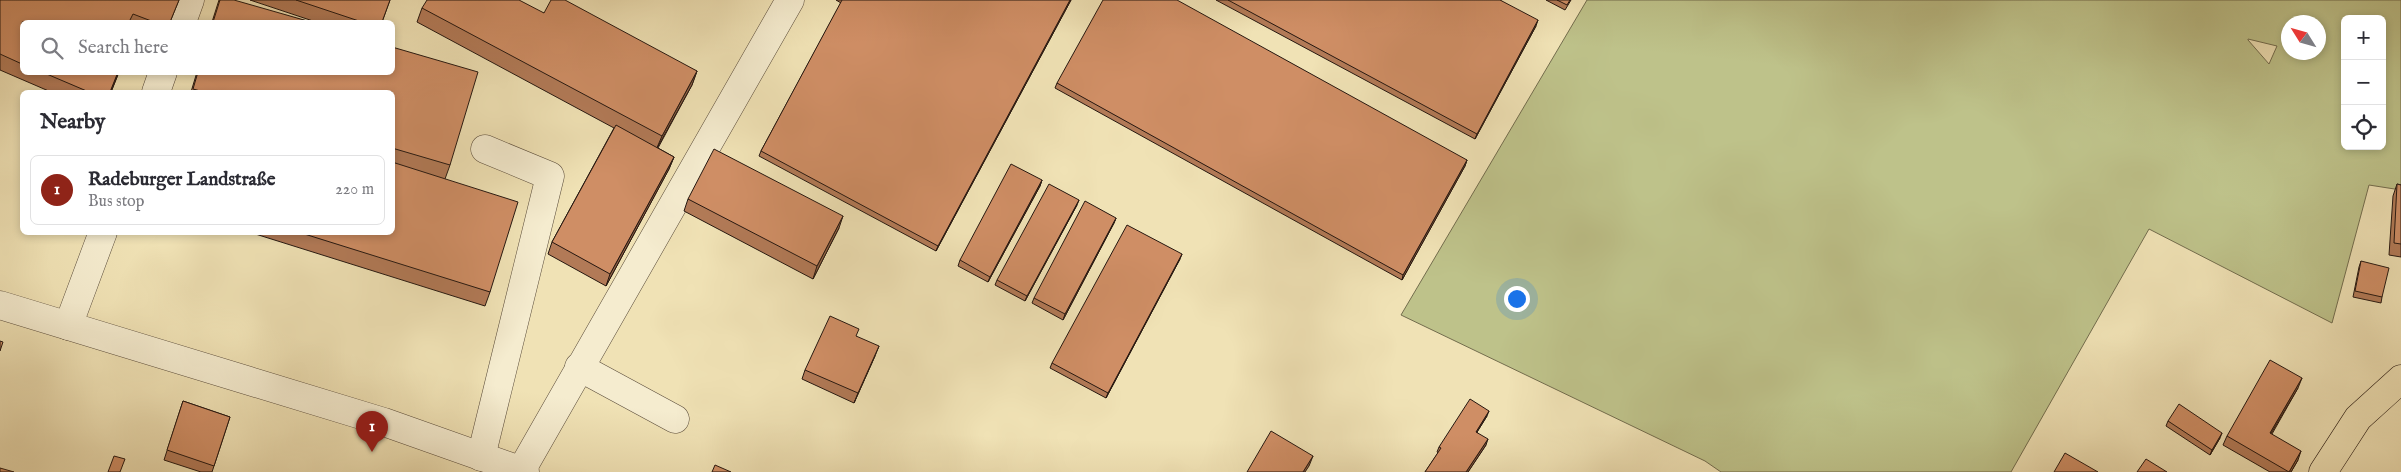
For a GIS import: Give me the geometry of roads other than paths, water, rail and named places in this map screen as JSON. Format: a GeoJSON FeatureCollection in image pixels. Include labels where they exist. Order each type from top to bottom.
{"type":"FeatureCollection","features":[{"type":"Feature","properties":{"kind":"main road"},"geometry":{"type":"LineString","coordinates":[[2323,472],[2358,418],[2401,379]]}},
{"type":"Feature","properties":{"kind":"street"},"geometry":{"type":"LineString","coordinates":[[183,20],[190,0]]}},
{"type":"Feature","properties":{"kind":"street"},"geometry":{"type":"LineString","coordinates":[[0,305],[384,422],[523,471],[579,367],[650,248],[790,0]]}},
{"type":"Feature","properties":{"kind":"street"},"geometry":{"type":"LineString","coordinates":[[157,90],[162,75]]}},
{"type":"Feature","properties":{"kind":"street"},"geometry":{"type":"LineString","coordinates":[[481,457],[550,176],[485,149]]}},
{"type":"Feature","properties":{"kind":"street"},"geometry":{"type":"LineString","coordinates":[[68,326],[102,235]]}},
{"type":"Feature","properties":{"kind":"street"},"geometry":{"type":"LineString","coordinates":[[579,367],[675,419]]}},
{"type":"Feature","properties":{"kind":"place","name":"Radeburger Landstraße"},"geometry":{"type":"Point","coordinates":[372,452]}}]}
